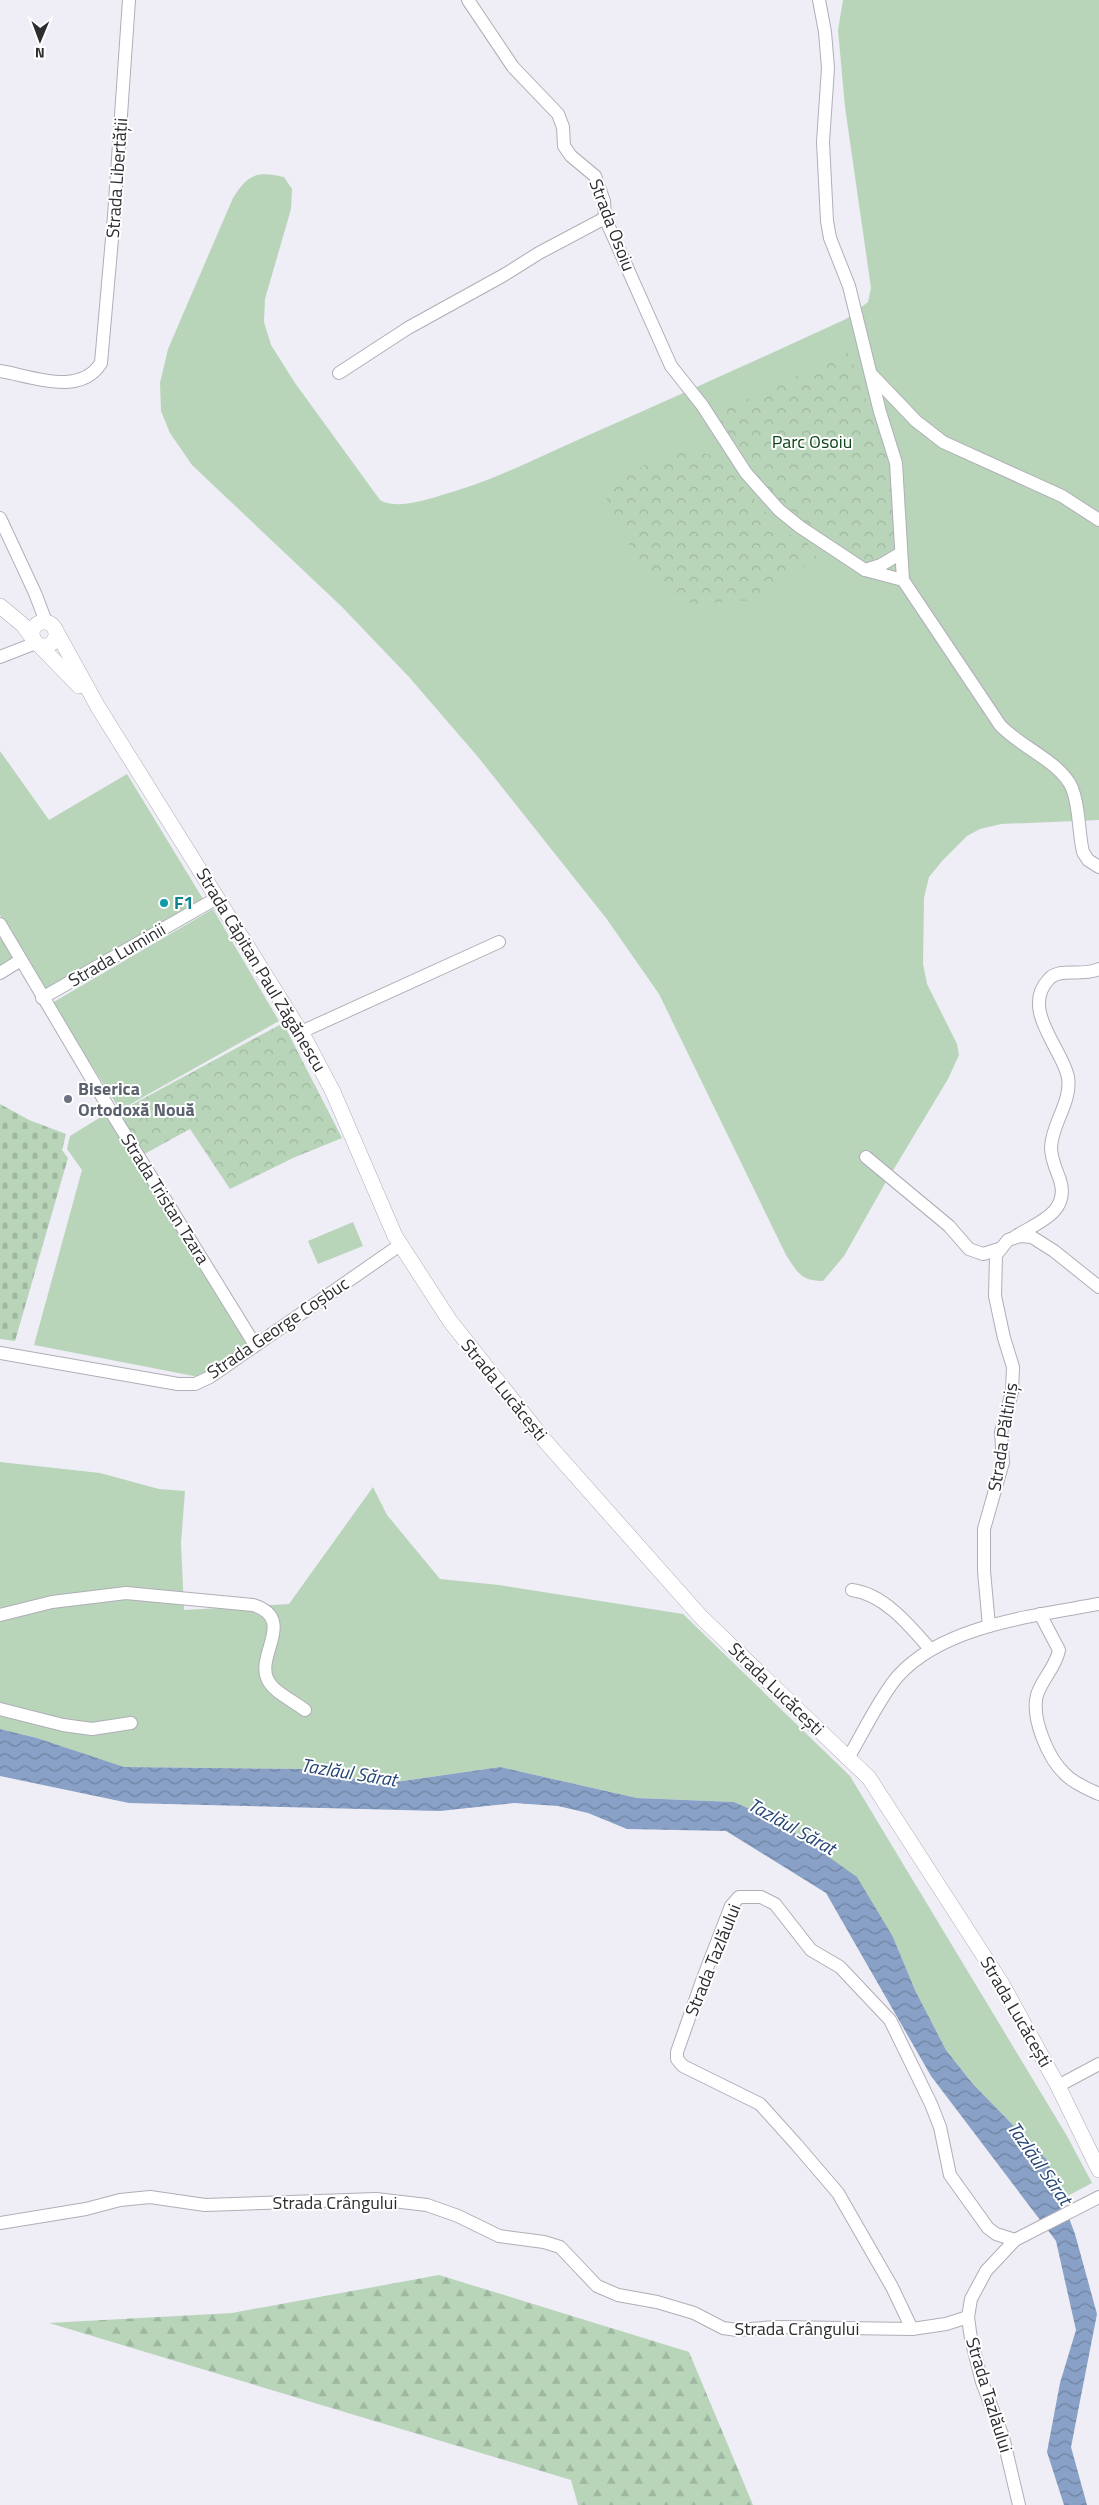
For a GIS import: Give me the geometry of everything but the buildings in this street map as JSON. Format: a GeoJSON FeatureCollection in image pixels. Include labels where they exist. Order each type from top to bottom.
{"type":"FeatureCollection","features":[{"type":"Feature","properties":{"kind":"main road","name":"Strada Căpitan Paul Zăgănescu"},"geometry":{"type":"LineString","coordinates":[[0,605],[47,624],[301,1032],[333,1092],[371,1183],[400,1245]]}},
{"type":"Feature","properties":{"kind":"main road","name":"Strada Căpitan Paul Zăgănescu"},"geometry":{"type":"LineString","coordinates":[[0,605],[24,626],[36,643],[98,708]]}},
{"type":"Feature","properties":{"kind":"main road"},"geometry":{"type":"LineString","coordinates":[[47,624],[56,636],[53,643],[46,646],[36,643],[33,630],[47,624]]}},
{"type":"Feature","properties":{"kind":"main road","name":"Strada Lucăcești"},"geometry":{"type":"LineString","coordinates":[[400,1245],[450,1321],[545,1441],[702,1617],[869,1778],[1002,1984],[1058,2086],[1099,2170]]}},
{"type":"Feature","properties":{"kind":"street","name":"Strada Libertății"},"geometry":{"type":"LineString","coordinates":[[0,371],[50,381],[80,380],[91,376],[97,368],[101,355],[115,206],[129,0]]}},
{"type":"Feature","properties":{"kind":"street","name":"Strada Osoiu"},"geometry":{"type":"LineString","coordinates":[[468,0],[514,67],[558,114],[564,127],[564,146],[571,156],[596,176],[604,201],[605,218],[671,366],[702,405],[746,473],[779,510],[866,570],[903,580]]}},
{"type":"Feature","properties":{"kind":"street"},"geometry":{"type":"LineString","coordinates":[[819,0],[825,32],[828,68],[823,150],[827,221],[830,238],[849,286],[880,412],[897,470],[903,580],[988,709],[1008,733],[1065,777],[1074,795],[1083,852],[1088,860],[1099,867]]}},
{"type":"Feature","properties":{"kind":"street"},"geometry":{"type":"LineString","coordinates":[[339,373],[408,328],[605,218]]}},
{"type":"Feature","properties":{"kind":"street"},"geometry":{"type":"LineString","coordinates":[[872,375],[916,421],[943,442],[1062,496],[1099,520]]}},
{"type":"Feature","properties":{"kind":"street"},"geometry":{"type":"LineString","coordinates":[[0,518],[36,593],[47,624]]}},
{"type":"Feature","properties":{"kind":"street"},"geometry":{"type":"LineString","coordinates":[[866,570],[881,566],[901,553]]}},
{"type":"Feature","properties":{"kind":"street"},"geometry":{"type":"LineString","coordinates":[[0,657],[36,643]]}},
{"type":"Feature","properties":{"kind":"street","name":"Strada Luminii"},"geometry":{"type":"LineString","coordinates":[[42,998],[218,898]]}},
{"type":"Feature","properties":{"kind":"street","name":"Strada Tristan Tzara"},"geometry":{"type":"LineString","coordinates":[[0,924],[42,998],[255,1344]]}},
{"type":"Feature","properties":{"kind":"street"},"geometry":{"type":"LineString","coordinates":[[301,1032],[499,942]]}},
{"type":"Feature","properties":{"kind":"street"},"geometry":{"type":"LineString","coordinates":[[0,973],[20,960]]}},
{"type":"Feature","properties":{"kind":"street"},"geometry":{"type":"LineString","coordinates":[[866,1157],[949,1226],[970,1249],[983,1254],[999,1249],[1056,1210],[1062,1200],[1062,1187],[1051,1150],[1054,1130],[1067,1094],[1068,1076],[1042,1020],[1040,1004],[1043,988],[1049,977],[1057,973],[1081,974],[1099,969]]}},
{"type":"Feature","properties":{"kind":"street"},"geometry":{"type":"LineString","coordinates":[[1014,1237],[1026,1236],[1039,1241],[1099,1287]]}},
{"type":"Feature","properties":{"kind":"street","name":"Strada George Coșbuc"},"geometry":{"type":"LineString","coordinates":[[0,1353],[178,1384],[195,1384],[210,1377],[400,1245]]}},
{"type":"Feature","properties":{"kind":"street","name":"Strada Păltiniș"},"geometry":{"type":"LineString","coordinates":[[989,1626],[984,1571],[984,1530],[1003,1462],[1002,1432],[1012,1392],[1013,1367],[1004,1338],[995,1296],[994,1262],[999,1249]]}},
{"type":"Feature","properties":{"kind":"street"},"geometry":{"type":"LineString","coordinates":[[852,1590],[862,1591],[876,1598],[904,1620],[930,1650]]}},
{"type":"Feature","properties":{"kind":"street"},"geometry":{"type":"LineString","coordinates":[[0,1615],[52,1602],[126,1593],[253,1605],[265,1609],[270,1616],[274,1632],[267,1658],[267,1678],[274,1688],[305,1710]]}},
{"type":"Feature","properties":{"kind":"street"},"geometry":{"type":"LineString","coordinates":[[848,1758],[896,1678],[918,1656],[989,1626],[1040,1614],[1099,1604]]}},
{"type":"Feature","properties":{"kind":"street"},"geometry":{"type":"LineString","coordinates":[[1040,1614],[1059,1650],[1038,1693],[1035,1710],[1040,1729],[1054,1760],[1066,1776],[1099,1794]]}},
{"type":"Feature","properties":{"kind":"street"},"geometry":{"type":"LineString","coordinates":[[0,1709],[63,1725],[92,1729],[131,1723]]}},
{"type":"Feature","properties":{"kind":"street","name":"Strada Tazlăului"},"geometry":{"type":"LineString","coordinates":[[912,2329],[892,2287],[838,2193],[796,2144],[760,2104],[683,2066],[677,2059],[685,2029],[708,1963],[731,1906],[739,1897],[760,1897],[775,1904],[811,1950],[840,1967],[890,2020],[937,2119],[950,2175],[988,2228],[996,2234],[1015,2240]]}},
{"type":"Feature","properties":{"kind":"street"},"geometry":{"type":"LineString","coordinates":[[1058,2086],[1099,2064]]}},
{"type":"Feature","properties":{"kind":"street","name":"Strada Crângului"},"geometry":{"type":"LineString","coordinates":[[0,2223],[86,2209],[120,2200],[150,2197],[206,2205],[376,2199],[427,2205],[458,2216],[499,2236],[544,2242],[560,2247],[597,2286],[618,2295],[657,2302],[694,2313],[723,2328],[737,2330],[776,2327],[912,2329],[946,2324],[968,2317]]}},
{"type":"Feature","properties":{"kind":"street","name":"Strada Tazlăului"},"geometry":{"type":"LineString","coordinates":[[1019,2505],[1003,2437],[980,2373],[968,2317],[971,2300],[986,2271],[1015,2240],[1038,2230],[1095,2199]]}},
{"type":"Feature","properties":{"kind":"green space"},"geometry":{"type":"Polygon","coordinates":[[[843,0],[1099,0],[1099,820],[1001,824],[980,829],[967,836],[929,877],[924,898],[923,964],[927,984],[957,1044],[959,1055],[948,1079],[844,1256],[823,1281],[816,1281],[800,1274],[786,1255],[659,994],[606,918],[478,757],[409,677],[342,607],[192,465],[170,433],[161,411],[160,383],[168,349],[233,198],[248,179],[266,174],[284,177],[292,189],[291,209],[265,299],[264,322],[271,345],[295,383],[380,500],[387,503],[402,504],[419,501],[460,490],[495,477],[846,319],[868,302],[871,288],[845,107],[838,30],[843,0]]]}},
{"type":"Feature","properties":{"kind":"green space","name":"Parc Osoiu"},"geometry":{"type":"Polygon","coordinates":[[[849,352],[895,480],[898,574],[884,573],[836,549],[825,536],[784,508],[742,460],[717,413],[849,352]]]}},
{"type":"Feature","properties":{"kind":"green space","name":"Parc Osoiu"},"geometry":{"type":"Polygon","coordinates":[[[690,448],[718,458],[776,524],[792,536],[803,536],[817,558],[754,600],[692,604],[649,578],[620,528],[603,490],[644,465],[690,448]]]}},
{"type":"Feature","properties":{"kind":"green space"},"geometry":{"type":"Polygon","coordinates":[[[0,751],[49,820],[127,774],[203,899],[46,992],[0,915],[0,751]]]}},
{"type":"Feature","properties":{"kind":"green space"},"geometry":{"type":"Polygon","coordinates":[[[213,909],[279,1021],[120,1110],[52,1003],[213,909]]]}},
{"type":"Feature","properties":{"kind":"green space"},"geometry":{"type":"Polygon","coordinates":[[[0,931],[16,958],[0,968],[0,931]]]}},
{"type":"Feature","properties":{"kind":"green space"},"geometry":{"type":"Polygon","coordinates":[[[283,1023],[342,1138],[293,1158],[230,1189],[190,1129],[139,1157],[113,1115],[283,1023]]]}},
{"type":"Feature","properties":{"kind":"green space"},"geometry":{"type":"Polygon","coordinates":[[[0,1104],[29,1120],[66,1134],[62,1150],[68,1158],[15,1341],[0,1339],[0,1104]]]}},
{"type":"Feature","properties":{"kind":"green space"},"geometry":{"type":"Polygon","coordinates":[[[109,1112],[252,1339],[199,1377],[34,1345],[82,1170],[67,1149],[70,1136],[109,1112]]]}},
{"type":"Feature","properties":{"kind":"green space"},"geometry":{"type":"Polygon","coordinates":[[[353,1222],[363,1246],[318,1264],[308,1241],[353,1222]]]}},
{"type":"Feature","properties":{"kind":"green space"},"geometry":{"type":"Polygon","coordinates":[[[0,1462],[100,1473],[159,1489],[185,1491],[181,1543],[184,1610],[289,1604],[373,1487],[387,1515],[440,1579],[499,1585],[683,1614],[850,1776],[1067,2136],[1092,2183],[1062,2199],[1047,2160],[972,2083],[946,2050],[915,1990],[893,1937],[778,1821],[734,1802],[637,1798],[500,1767],[382,1784],[306,1769],[123,1767],[37,1738],[0,1729],[0,1462]]]}},
{"type":"Feature","properties":{"kind":"green space"},"geometry":{"type":"Polygon","coordinates":[[[439,2275],[689,2352],[753,2505],[578,2505],[571,2480],[49,2323],[232,2313],[439,2275]]]}},
{"type":"Feature","properties":{"kind":"water","name":"Tazlăul Sărat"},"geometry":{"type":"Polygon","coordinates":[[[0,1729],[37,1738],[124,1767],[306,1769],[382,1784],[500,1767],[637,1798],[734,1802],[778,1821],[857,1877],[893,1937],[915,1990],[946,2050],[972,2083],[1047,2160],[1075,2234],[1097,2314],[1071,2447],[1087,2505],[1064,2505],[1047,2452],[1060,2383],[1076,2330],[1056,2241],[931,2076],[826,1893],[726,1831],[627,1829],[588,1813],[558,1806],[514,1803],[440,1811],[129,1803],[0,1776],[0,1729]]]}},
{"type":"Feature","properties":{"kind":"place","name":"F1"},"geometry":{"type":"Point","coordinates":[164,903]}},
{"type":"Feature","properties":{"kind":"place","name":"Biserica Ortodoxă Nouă"},"geometry":{"type":"Point","coordinates":[68,1099]}}]}
